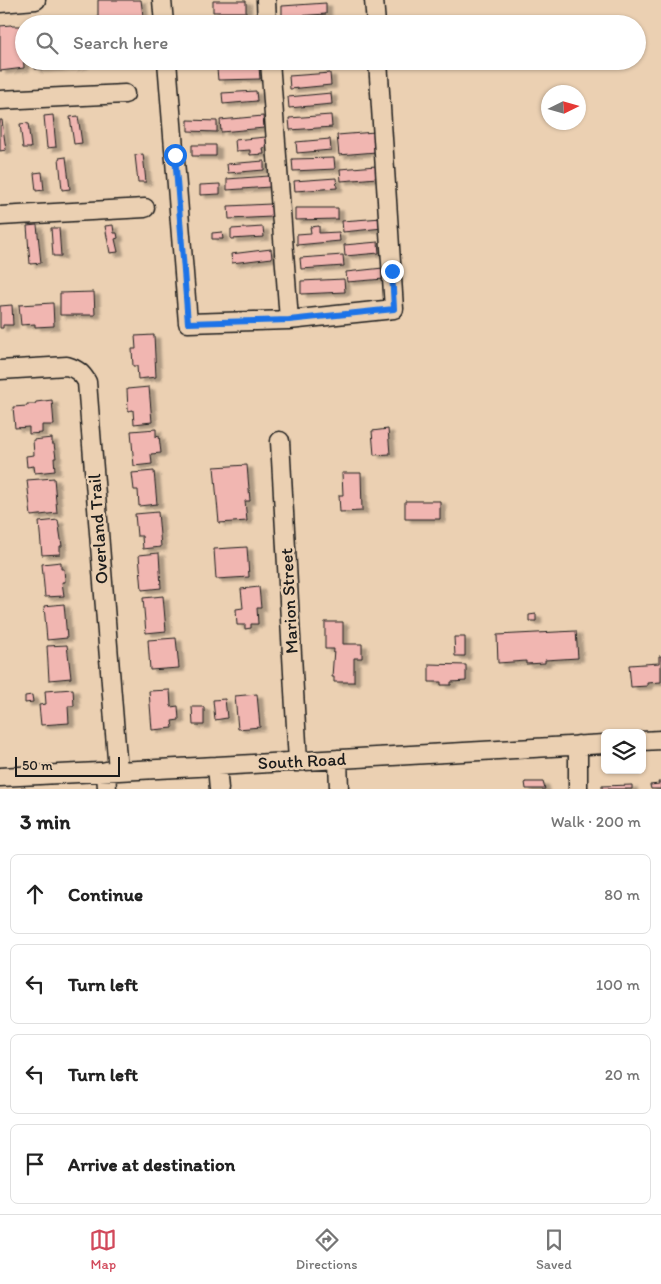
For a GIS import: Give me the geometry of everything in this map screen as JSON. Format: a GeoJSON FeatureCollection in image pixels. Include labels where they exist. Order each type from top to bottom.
{"type":"FeatureCollection","features":[{"type":"Feature","properties":{"kind":"street"},"geometry":{"type":"LineString","coordinates":[[0,3],[36,0]]}},
{"type":"Feature","properties":{"kind":"street"},"geometry":{"type":"LineString","coordinates":[[162,0],[163,15]]}},
{"type":"Feature","properties":{"kind":"street"},"geometry":{"type":"LineString","coordinates":[[266,0],[267,15]]}},
{"type":"Feature","properties":{"kind":"street"},"geometry":{"type":"LineString","coordinates":[[374,0],[375,15]]}},
{"type":"Feature","properties":{"kind":"street"},"geometry":{"type":"LineString","coordinates":[[168,70],[188,323],[289,320],[394,309],[379,70]]}},
{"type":"Feature","properties":{"kind":"street"},"geometry":{"type":"LineString","coordinates":[[271,70],[289,320]]}},
{"type":"Feature","properties":{"kind":"street"},"geometry":{"type":"LineString","coordinates":[[0,100],[125,94]]}},
{"type":"Feature","properties":{"kind":"street"},"geometry":{"type":"LineString","coordinates":[[0,216],[146,208]]}},
{"type":"Feature","properties":{"kind":"street","name":"Overland Trail"},"geometry":{"type":"LineString","coordinates":[[0,370],[67,366],[76,368],[83,374],[87,382],[112,771],[107,789]]}},
{"type":"Feature","properties":{"kind":"street","name":"Marion Street"},"geometry":{"type":"LineString","coordinates":[[280,441],[298,762]]}},
{"type":"Feature","properties":{"kind":"street"},"geometry":{"type":"LineString","coordinates":[[646,742],[661,740]]}},
{"type":"Feature","properties":{"kind":"street","name":"South Road"},"geometry":{"type":"LineString","coordinates":[[0,777],[601,744]]}},
{"type":"Feature","properties":{"kind":"street"},"geometry":{"type":"LineString","coordinates":[[578,745],[578,789]]}},
{"type":"Feature","properties":{"kind":"street"},"geometry":{"type":"LineString","coordinates":[[338,759],[339,789]]}},
{"type":"Feature","properties":{"kind":"street"},"geometry":{"type":"LineString","coordinates":[[218,766],[219,789]]}},
{"type":"Feature","properties":{"kind":"building"},"geometry":{"type":"Polygon","coordinates":[[[98,0],[141,0],[143,15],[98,15],[98,0]]]}},
{"type":"Feature","properties":{"kind":"building"},"geometry":{"type":"Polygon","coordinates":[[[213,1],[246,1],[246,12],[213,12],[213,1]]]}},
{"type":"Feature","properties":{"kind":"building"},"geometry":{"type":"Polygon","coordinates":[[[326,3],[326,14],[282,15],[282,6],[326,3]]]}},
{"type":"Feature","properties":{"kind":"building"},"geometry":{"type":"Polygon","coordinates":[[[0,26],[15,26],[15,69],[0,71],[0,26]]]}},
{"type":"Feature","properties":{"kind":"building"},"geometry":{"type":"Polygon","coordinates":[[[217,70],[259,70],[260,79],[218,80],[217,70]]]}},
{"type":"Feature","properties":{"kind":"building"},"geometry":{"type":"Polygon","coordinates":[[[330,73],[331,85],[290,89],[289,76],[330,73]]]}},
{"type":"Feature","properties":{"kind":"building"},"geometry":{"type":"Polygon","coordinates":[[[256,91],[257,101],[223,104],[222,93],[256,91]]]}},
{"type":"Feature","properties":{"kind":"building"},"geometry":{"type":"Polygon","coordinates":[[[331,93],[332,104],[289,108],[288,97],[331,93]]]}},
{"type":"Feature","properties":{"kind":"building"},"geometry":{"type":"Polygon","coordinates":[[[53,115],[56,147],[47,148],[44,116],[53,115]]]}},
{"type":"Feature","properties":{"kind":"building"},"geometry":{"type":"Polygon","coordinates":[[[331,115],[332,127],[290,130],[289,118],[331,115]]]}},
{"type":"Feature","properties":{"kind":"building"},"geometry":{"type":"Polygon","coordinates":[[[78,116],[82,143],[74,144],[70,117],[78,116]]]}},
{"type":"Feature","properties":{"kind":"building"},"geometry":{"type":"Polygon","coordinates":[[[263,116],[264,128],[221,132],[220,120],[263,116]]]}},
{"type":"Feature","properties":{"kind":"building"},"geometry":{"type":"Polygon","coordinates":[[[0,120],[2,120],[6,150],[0,151],[0,120]]]}},
{"type":"Feature","properties":{"kind":"building"},"geometry":{"type":"Polygon","coordinates":[[[188,120],[217,121],[217,132],[188,131],[188,120]]]}},
{"type":"Feature","properties":{"kind":"building"},"geometry":{"type":"Polygon","coordinates":[[[28,123],[31,148],[23,148],[20,124],[28,123]]]}},
{"type":"Feature","properties":{"kind":"building"},"geometry":{"type":"Polygon","coordinates":[[[375,132],[376,152],[339,155],[337,135],[375,132]]]}},
{"type":"Feature","properties":{"kind":"building"},"geometry":{"type":"Polygon","coordinates":[[[266,137],[267,147],[263,148],[264,154],[250,155],[250,150],[236,151],[235,140],[266,137]]]}},
{"type":"Feature","properties":{"kind":"building"},"geometry":{"type":"Polygon","coordinates":[[[330,139],[331,150],[297,153],[296,142],[330,139]]]}},
{"type":"Feature","properties":{"kind":"building"},"geometry":{"type":"Polygon","coordinates":[[[192,145],[216,145],[216,156],[192,156],[192,145]]]}},
{"type":"Feature","properties":{"kind":"building"},"geometry":{"type":"Polygon","coordinates":[[[143,154],[146,182],[138,182],[135,155],[143,154]]]}},
{"type":"Feature","properties":{"kind":"building"},"geometry":{"type":"Polygon","coordinates":[[[66,157],[70,189],[62,190],[59,158],[66,157]]]}},
{"type":"Feature","properties":{"kind":"building"},"geometry":{"type":"Polygon","coordinates":[[[334,158],[335,169],[293,171],[292,159],[334,158]]]}},
{"type":"Feature","properties":{"kind":"building"},"geometry":{"type":"Polygon","coordinates":[[[264,161],[264,170],[228,173],[227,164],[264,161]]]}},
{"type":"Feature","properties":{"kind":"building"},"geometry":{"type":"Polygon","coordinates":[[[376,166],[377,178],[341,181],[340,169],[376,166]]]}},
{"type":"Feature","properties":{"kind":"building"},"geometry":{"type":"Polygon","coordinates":[[[42,172],[44,190],[36,191],[34,173],[42,172]]]}},
{"type":"Feature","properties":{"kind":"building"},"geometry":{"type":"Polygon","coordinates":[[[269,176],[270,187],[227,190],[227,179],[269,176]]]}},
{"type":"Feature","properties":{"kind":"building"},"geometry":{"type":"Polygon","coordinates":[[[336,178],[337,188],[295,191],[294,181],[336,178]]]}},
{"type":"Feature","properties":{"kind":"building"},"geometry":{"type":"Polygon","coordinates":[[[220,184],[220,194],[200,195],[200,185],[220,184]]]}},
{"type":"Feature","properties":{"kind":"building"},"geometry":{"type":"Polygon","coordinates":[[[271,204],[272,217],[229,219],[228,206],[271,204]]]}},
{"type":"Feature","properties":{"kind":"building"},"geometry":{"type":"Polygon","coordinates":[[[295,208],[338,208],[338,219],[295,220],[295,208]]]}},
{"type":"Feature","properties":{"kind":"building"},"geometry":{"type":"Polygon","coordinates":[[[382,218],[383,228],[343,232],[342,221],[382,218]]]}},
{"type":"Feature","properties":{"kind":"building"},"geometry":{"type":"Polygon","coordinates":[[[37,225],[41,263],[30,264],[27,226],[37,225]]]}},
{"type":"Feature","properties":{"kind":"building"},"geometry":{"type":"Polygon","coordinates":[[[113,225],[114,233],[117,233],[118,238],[115,239],[118,252],[110,253],[105,226],[113,225]]]}},
{"type":"Feature","properties":{"kind":"building"},"geometry":{"type":"Polygon","coordinates":[[[319,226],[319,233],[339,232],[340,241],[297,245],[297,234],[311,233],[310,227],[319,226]]]}},
{"type":"Feature","properties":{"kind":"building"},"geometry":{"type":"Polygon","coordinates":[[[263,227],[264,237],[231,239],[231,229],[263,227]]]}},
{"type":"Feature","properties":{"kind":"building"},"geometry":{"type":"Polygon","coordinates":[[[51,228],[59,228],[61,256],[53,256],[51,228]]]}},
{"type":"Feature","properties":{"kind":"building"},"geometry":{"type":"Polygon","coordinates":[[[222,232],[223,239],[212,239],[212,233],[222,232]]]}},
{"type":"Feature","properties":{"kind":"building"},"geometry":{"type":"Polygon","coordinates":[[[378,242],[379,253],[345,256],[344,245],[378,242]]]}},
{"type":"Feature","properties":{"kind":"building"},"geometry":{"type":"Polygon","coordinates":[[[271,249],[272,258],[232,263],[231,254],[271,249]]]}},
{"type":"Feature","properties":{"kind":"building"},"geometry":{"type":"Polygon","coordinates":[[[343,255],[344,266],[301,269],[300,258],[343,255]]]}},
{"type":"Feature","properties":{"kind":"building"},"geometry":{"type":"Polygon","coordinates":[[[383,268],[384,279],[347,282],[346,272],[383,268]]]}},
{"type":"Feature","properties":{"kind":"building"},"geometry":{"type":"Polygon","coordinates":[[[344,279],[345,292],[301,294],[301,281],[344,279]]]}},
{"type":"Feature","properties":{"kind":"building"},"geometry":{"type":"Polygon","coordinates":[[[94,292],[95,315],[60,315],[60,293],[94,292]]]}},
{"type":"Feature","properties":{"kind":"building"},"geometry":{"type":"Polygon","coordinates":[[[53,303],[54,326],[35,327],[35,324],[21,325],[19,305],[53,303]]]}},
{"type":"Feature","properties":{"kind":"building"},"geometry":{"type":"Polygon","coordinates":[[[12,305],[13,325],[3,325],[3,328],[0,328],[0,306],[12,305]]]}},
{"type":"Feature","properties":{"kind":"building"},"geometry":{"type":"Polygon","coordinates":[[[154,335],[156,377],[138,379],[137,366],[133,366],[132,349],[136,349],[135,336],[154,335]]]}},
{"type":"Feature","properties":{"kind":"building"},"geometry":{"type":"Polygon","coordinates":[[[149,387],[152,422],[134,424],[133,410],[128,411],[127,389],[149,387]]]}},
{"type":"Feature","properties":{"kind":"building"},"geometry":{"type":"Polygon","coordinates":[[[52,400],[54,425],[42,425],[42,433],[29,434],[29,427],[15,428],[13,407],[52,400]]]}},
{"type":"Feature","properties":{"kind":"building"},"geometry":{"type":"Polygon","coordinates":[[[156,429],[156,437],[159,436],[161,453],[151,454],[152,464],[134,466],[131,431],[156,429]]]}},
{"type":"Feature","properties":{"kind":"building"},"geometry":{"type":"Polygon","coordinates":[[[388,429],[390,454],[374,455],[372,431],[388,429]]]}},
{"type":"Feature","properties":{"kind":"building"},"geometry":{"type":"Polygon","coordinates":[[[52,438],[56,458],[54,458],[55,471],[35,473],[34,466],[27,467],[26,456],[34,455],[33,440],[52,438]]]}},
{"type":"Feature","properties":{"kind":"building"},"geometry":{"type":"Polygon","coordinates":[[[247,465],[250,501],[245,501],[247,521],[219,523],[214,467],[247,465]]]}},
{"type":"Feature","properties":{"kind":"building"},"geometry":{"type":"Polygon","coordinates":[[[154,471],[157,504],[139,506],[138,490],[134,490],[132,473],[154,471]]]}},
{"type":"Feature","properties":{"kind":"building"},"geometry":{"type":"Polygon","coordinates":[[[342,473],[361,473],[362,511],[340,512],[339,495],[343,495],[342,473]]]}},
{"type":"Feature","properties":{"kind":"building"},"geometry":{"type":"Polygon","coordinates":[[[54,478],[57,513],[31,516],[27,480],[54,478]]]}},
{"type":"Feature","properties":{"kind":"building"},"geometry":{"type":"Polygon","coordinates":[[[405,501],[440,501],[440,519],[405,519],[405,501]]]}},
{"type":"Feature","properties":{"kind":"building"},"geometry":{"type":"Polygon","coordinates":[[[158,512],[161,547],[143,549],[142,536],[137,536],[135,514],[158,512]]]}},
{"type":"Feature","properties":{"kind":"building"},"geometry":{"type":"Polygon","coordinates":[[[58,520],[62,546],[60,546],[60,554],[42,555],[39,522],[58,520]]]}},
{"type":"Feature","properties":{"kind":"building"},"geometry":{"type":"Polygon","coordinates":[[[247,547],[249,577],[216,579],[214,549],[247,547]]]}},
{"type":"Feature","properties":{"kind":"building"},"geometry":{"type":"Polygon","coordinates":[[[159,553],[161,588],[142,590],[139,555],[159,553]]]}},
{"type":"Feature","properties":{"kind":"building"},"geometry":{"type":"Polygon","coordinates":[[[61,562],[61,569],[64,569],[65,582],[62,582],[64,596],[45,597],[42,564],[61,562]]]}},
{"type":"Feature","properties":{"kind":"building"},"geometry":{"type":"Polygon","coordinates":[[[259,587],[261,608],[257,608],[258,624],[251,624],[251,628],[245,629],[245,625],[237,625],[236,609],[243,608],[241,589],[259,587]]]}},
{"type":"Feature","properties":{"kind":"building"},"geometry":{"type":"Polygon","coordinates":[[[163,596],[166,631],[146,633],[143,598],[163,596]]]}},
{"type":"Feature","properties":{"kind":"building"},"geometry":{"type":"Polygon","coordinates":[[[64,604],[67,638],[47,640],[44,606],[64,604]]]}},
{"type":"Feature","properties":{"kind":"building"},"geometry":{"type":"Polygon","coordinates":[[[536,614],[536,621],[529,621],[529,615],[536,614]]]}},
{"type":"Feature","properties":{"kind":"building"},"geometry":{"type":"Polygon","coordinates":[[[325,622],[343,622],[343,644],[362,644],[362,658],[354,658],[354,682],[334,682],[334,677],[332,677],[334,649],[325,649],[325,622]]]}},
{"type":"Feature","properties":{"kind":"building"},"geometry":{"type":"Polygon","coordinates":[[[576,631],[578,658],[545,660],[545,663],[526,664],[526,661],[498,663],[497,635],[576,631]]]}},
{"type":"Feature","properties":{"kind":"building"},"geometry":{"type":"Polygon","coordinates":[[[454,637],[465,637],[465,656],[455,656],[454,637]]]}},
{"type":"Feature","properties":{"kind":"building"},"geometry":{"type":"Polygon","coordinates":[[[176,638],[179,668],[150,670],[148,640],[176,638]]]}},
{"type":"Feature","properties":{"kind":"building"},"geometry":{"type":"Polygon","coordinates":[[[67,645],[71,678],[49,680],[47,646],[67,645]]]}},
{"type":"Feature","properties":{"kind":"building"},"geometry":{"type":"Polygon","coordinates":[[[659,656],[661,656],[661,682],[647,683],[647,686],[631,687],[629,665],[659,663],[659,656]]]}},
{"type":"Feature","properties":{"kind":"building"},"geometry":{"type":"Polygon","coordinates":[[[429,664],[466,665],[466,681],[451,682],[451,685],[441,685],[441,682],[429,682],[429,664]]]}},
{"type":"Feature","properties":{"kind":"building"},"geometry":{"type":"Polygon","coordinates":[[[73,689],[74,706],[68,706],[69,723],[41,725],[39,705],[46,704],[45,691],[73,689]]]}},
{"type":"Feature","properties":{"kind":"building"},"geometry":{"type":"Polygon","coordinates":[[[170,690],[171,707],[178,706],[179,720],[172,721],[173,728],[152,730],[149,691],[170,690]]]}},
{"type":"Feature","properties":{"kind":"building"},"geometry":{"type":"Polygon","coordinates":[[[257,694],[260,727],[238,729],[235,696],[257,694]]]}},
{"type":"Feature","properties":{"kind":"building"},"geometry":{"type":"Polygon","coordinates":[[[32,695],[33,702],[25,703],[25,696],[32,695]]]}},
{"type":"Feature","properties":{"kind":"building"},"geometry":{"type":"Polygon","coordinates":[[[225,699],[227,718],[215,720],[213,700],[225,699]]]}},
{"type":"Feature","properties":{"kind":"building"},"geometry":{"type":"Polygon","coordinates":[[[192,707],[204,707],[204,725],[193,725],[192,707]]]}},
{"type":"Feature","properties":{"kind":"building"},"geometry":{"type":"Polygon","coordinates":[[[525,782],[543,782],[545,789],[526,789],[525,782]]]}},
{"type":"Feature","properties":{"kind":"building"},"geometry":{"type":"Polygon","coordinates":[[[658,782],[661,782],[661,789],[651,789],[650,785],[659,784],[658,782]]]}},
{"type":"Feature","properties":{"kind":"building"},"geometry":{"type":"Polygon","coordinates":[[[632,785],[632,789],[602,789],[602,786],[632,785]]]}},
{"type":"Feature","properties":{"kind":"route"},"geometry":{"type":"LineString","coordinates":[[175,155],[188,323],[289,320],[394,309],[392,271]]}}]}
